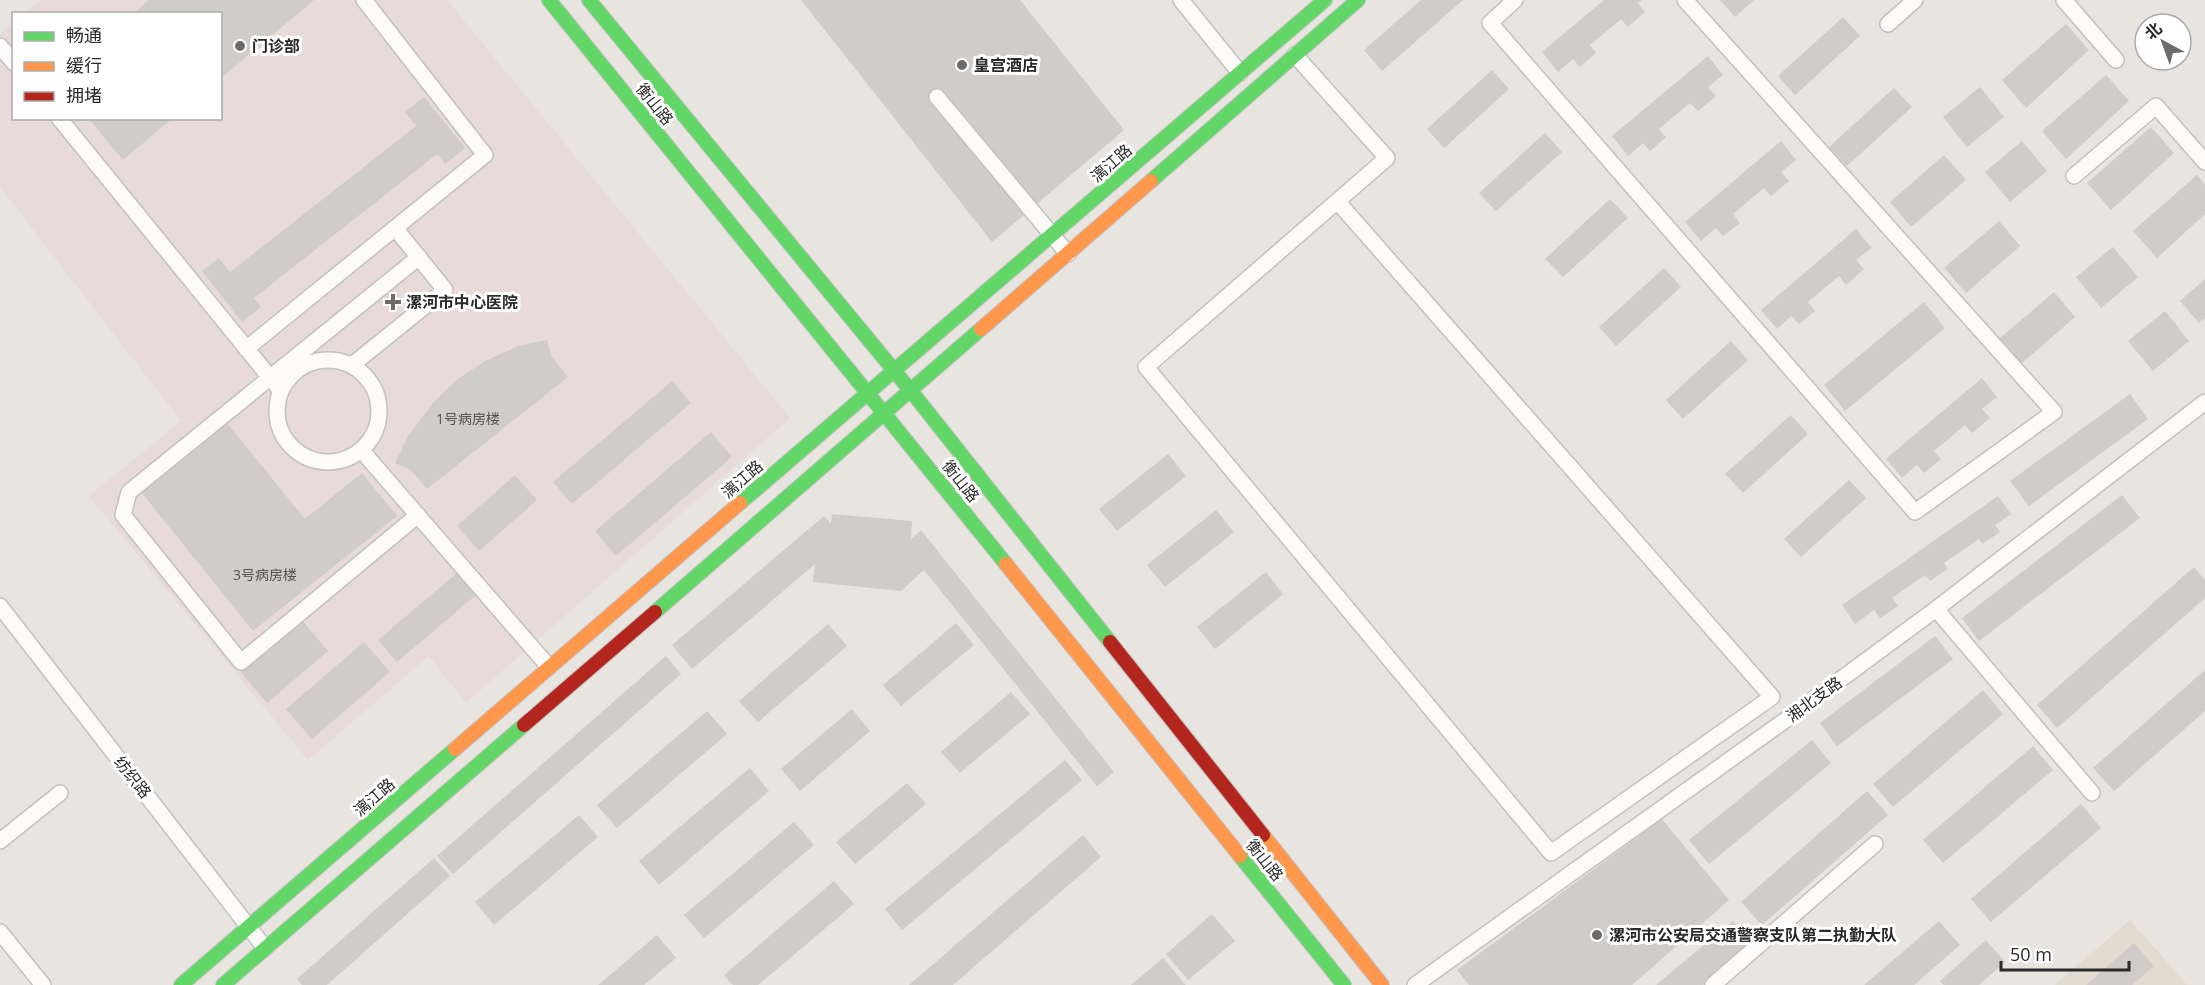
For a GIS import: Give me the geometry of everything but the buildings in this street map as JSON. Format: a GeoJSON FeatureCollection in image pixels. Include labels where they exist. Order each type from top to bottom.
{"type":"FeatureCollection","features":[{"type":"Feature","properties":{"kind":"street"},"geometry":{"type":"LineString","coordinates":[[246,348],[485,155],[364,0]]}},
{"type":"Feature","properties":{"kind":"street","name":"衡山路"},"geometry":{"type":"LineString","coordinates":[[549,0],[885,413],[1344,985]]}},
{"type":"Feature","properties":{"kind":"street","name":"衡山路"},"geometry":{"type":"LineString","coordinates":[[589,0],[894,371],[1382,985]]}},
{"type":"Feature","properties":{"kind":"street"},"geometry":{"type":"LineString","coordinates":[[1182,0],[1240,73]]}},
{"type":"Feature","properties":{"kind":"street","name":"漓江路"},"geometry":{"type":"LineString","coordinates":[[182,985],[1325,0]]}},
{"type":"Feature","properties":{"kind":"street"},"geometry":{"type":"LineString","coordinates":[[223,985],[885,413],[1358,0]]}},
{"type":"Feature","properties":{"kind":"street"},"geometry":{"type":"LineString","coordinates":[[1515,0],[1490,23],[1915,512],[2054,412],[1685,0]]}},
{"type":"Feature","properties":{"kind":"street"},"geometry":{"type":"LineString","coordinates":[[1888,24],[1915,0]]}},
{"type":"Feature","properties":{"kind":"street"},"geometry":{"type":"LineString","coordinates":[[2064,0],[2116,60]]}},
{"type":"Feature","properties":{"kind":"street"},"geometry":{"type":"LineString","coordinates":[[0,46],[12,61]]}},
{"type":"Feature","properties":{"kind":"street"},"geometry":{"type":"LineString","coordinates":[[1296,55],[1387,158],[1337,201],[1146,367],[1551,853],[1772,697],[1337,201]]}},
{"type":"Feature","properties":{"kind":"street"},"geometry":{"type":"LineString","coordinates":[[937,97],[1068,254]]}},
{"type":"Feature","properties":{"kind":"street"},"geometry":{"type":"LineString","coordinates":[[2074,176],[2156,106],[2205,162]]}},
{"type":"Feature","properties":{"kind":"street"},"geometry":{"type":"LineString","coordinates":[[61,120],[281,391]]}},
{"type":"Feature","properties":{"kind":"street"},"geometry":{"type":"LineString","coordinates":[[352,365],[445,290],[395,228]]}},
{"type":"Feature","properties":{"kind":"street"},"geometry":{"type":"LineString","coordinates":[[418,515],[241,662],[123,515],[129,492],[419,257]]}},
{"type":"Feature","properties":{"kind":"street"},"geometry":{"type":"LineString","coordinates":[[319,360],[335,360],[352,365],[365,375],[375,388],[380,405],[379,421],[373,437],[362,451],[347,460],[330,463],[313,461],[297,453],[285,441],[278,425],[277,408],[281,391],[290,377],[303,366],[319,360]]}},
{"type":"Feature","properties":{"kind":"street","name":"湘北支路"},"geometry":{"type":"LineString","coordinates":[[1415,985],[1791,716],[1936,609],[2205,402]]}},
{"type":"Feature","properties":{"kind":"street"},"geometry":{"type":"LineString","coordinates":[[362,451],[549,667]]}},
{"type":"Feature","properties":{"kind":"street","name":"纺织路"},"geometry":{"type":"LineString","coordinates":[[0,606],[265,948]]}},
{"type":"Feature","properties":{"kind":"street"},"geometry":{"type":"LineString","coordinates":[[1936,609],[2092,792]]}},
{"type":"Feature","properties":{"kind":"street"},"geometry":{"type":"LineString","coordinates":[[0,841],[60,793]]}},
{"type":"Feature","properties":{"kind":"street"},"geometry":{"type":"LineString","coordinates":[[1713,985],[1875,844]]}},
{"type":"Feature","properties":{"kind":"street"},"geometry":{"type":"LineString","coordinates":[[2,938],[43,985]]}},
{"type":"Feature","properties":{"kind":"shaded area","name":"漯河市中心医院"},"geometry":{"type":"Polygon","coordinates":[[[41,0],[447,0],[790,418],[466,703],[429,656],[308,760],[89,496],[181,421],[0,187],[0,34],[12,24],[12,120],[222,120],[222,12],[26,12],[41,0]]]}},
{"type":"Feature","properties":{"kind":"shaded area"},"geometry":{"type":"Polygon","coordinates":[[[2130,920],[2187,985],[2055,985],[2130,920]]]}},
{"type":"Feature","properties":{"kind":"traffic: fast"},"geometry":{"type":"LineString","coordinates":[[549,0],[1006,564]]}},
{"type":"Feature","properties":{"kind":"traffic: fast"},"geometry":{"type":"LineString","coordinates":[[589,0],[911,391],[1110,642]]}},
{"type":"Feature","properties":{"kind":"traffic: fast"},"geometry":{"type":"LineString","coordinates":[[740,503],[1325,0]]}},
{"type":"Feature","properties":{"kind":"traffic: fast"},"geometry":{"type":"LineString","coordinates":[[1151,181],[1358,0]]}},
{"type":"Feature","properties":{"kind":"traffic: fast"},"geometry":{"type":"LineString","coordinates":[[655,612],[981,329]]}},
{"type":"Feature","properties":{"kind":"traffic: fast"},"geometry":{"type":"LineString","coordinates":[[223,985],[524,725]]}},
{"type":"Feature","properties":{"kind":"traffic: fast"},"geometry":{"type":"LineString","coordinates":[[181,985],[455,749]]}},
{"type":"Feature","properties":{"kind":"traffic: fast"},"geometry":{"type":"LineString","coordinates":[[1240,856],[1344,985]]}},
{"type":"Feature","properties":{"kind":"traffic: slow"},"geometry":{"type":"LineString","coordinates":[[981,329],[1151,181]]}},
{"type":"Feature","properties":{"kind":"traffic: slow"},"geometry":{"type":"LineString","coordinates":[[455,749],[740,503]]}},
{"type":"Feature","properties":{"kind":"traffic: slow"},"geometry":{"type":"LineString","coordinates":[[1006,564],[1240,856]]}},
{"type":"Feature","properties":{"kind":"traffic: slow"},"geometry":{"type":"LineString","coordinates":[[1263,835],[1382,985]]}},
{"type":"Feature","properties":{"kind":"traffic: jam"},"geometry":{"type":"LineString","coordinates":[[524,725],[655,612]]}},
{"type":"Feature","properties":{"kind":"traffic: jam"},"geometry":{"type":"LineString","coordinates":[[1110,642],[1263,835]]}},
{"type":"Feature","properties":{"kind":"place","name":"门诊部"},"geometry":{"type":"Point","coordinates":[240,46]}},
{"type":"Feature","properties":{"kind":"place","name":"皇宫酒店"},"geometry":{"type":"Point","coordinates":[962,65]}},
{"type":"Feature","properties":{"kind":"place","name":"漯河市中心医院"},"geometry":{"type":"Point","coordinates":[393,302]}},
{"type":"Feature","properties":{"kind":"place","name":"漯河市公安局交通警察支队第二执勤大队"},"geometry":{"type":"Point","coordinates":[1597,935]}}]}
